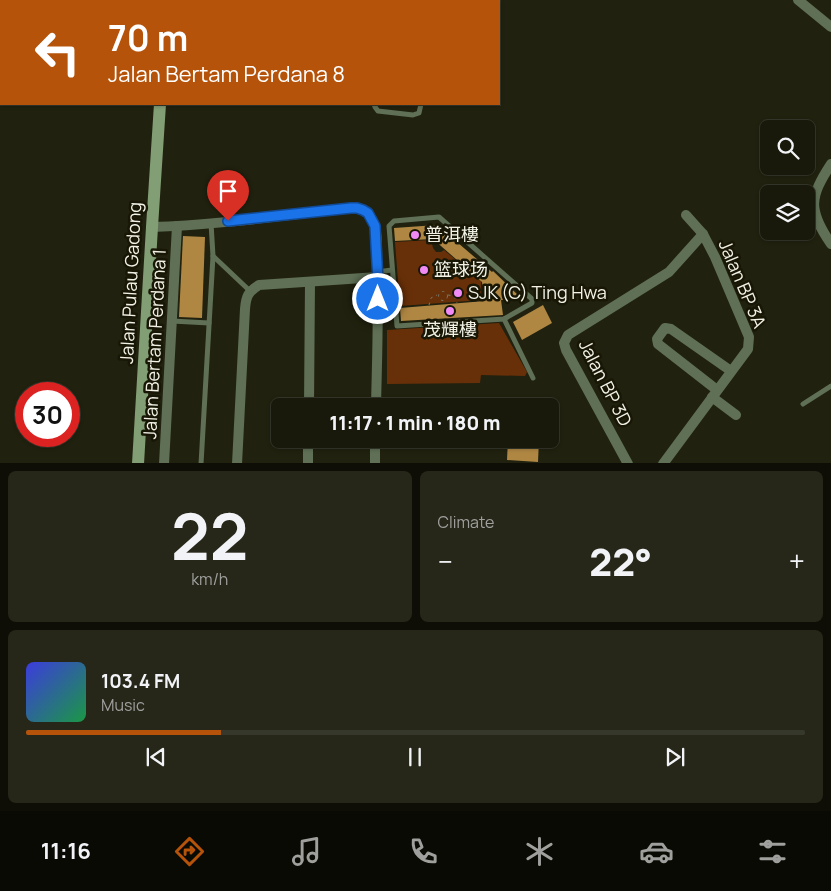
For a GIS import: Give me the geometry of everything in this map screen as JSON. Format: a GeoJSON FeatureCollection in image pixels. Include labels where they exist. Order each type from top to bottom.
{"type":"FeatureCollection","features":[{"type":"Feature","properties":{"kind":"main road","name":"Jalan Pulau Gadong"},"geometry":{"type":"LineString","coordinates":[[138,463],[160,105]]}},
{"type":"Feature","properties":{"kind":"street"},"geometry":{"type":"LineString","coordinates":[[798,0],[831,27]]}},
{"type":"Feature","properties":{"kind":"street"},"geometry":{"type":"LineString","coordinates":[[831,164],[820,181],[813,201],[816,216],[831,244]]}},
{"type":"Feature","properties":{"kind":"street"},"geometry":{"type":"LineString","coordinates":[[152,227],[211,223],[351,208],[357,208],[368,213],[375,226],[378,276],[376,398]]}},
{"type":"Feature","properties":{"kind":"street","name":"Jalan BP 3A"},"geometry":{"type":"LineString","coordinates":[[663,463],[748,349],[749,337],[715,257],[703,234],[686,215]]}},
{"type":"Feature","properties":{"kind":"street","name":"Jalan Bertam Perdana 1"},"geometry":{"type":"LineString","coordinates":[[164,463],[177,226]]}},
{"type":"Feature","properties":{"kind":"street","name":"Jalan BP 3D"},"geometry":{"type":"LineString","coordinates":[[627,463],[566,350],[564,343],[568,335],[669,272],[703,234]]}},
{"type":"Feature","properties":{"kind":"street"},"geometry":{"type":"LineString","coordinates":[[237,463],[245,309],[246,299],[250,291],[259,285],[378,276]]}},
{"type":"Feature","properties":{"kind":"street"},"geometry":{"type":"LineString","coordinates":[[309,398],[310,282]]}},
{"type":"Feature","properties":{"kind":"street"},"geometry":{"type":"LineString","coordinates":[[731,372],[670,329],[665,328],[657,339],[658,344],[736,415]]}},
{"type":"Feature","properties":{"kind":"street"},"geometry":{"type":"LineString","coordinates":[[308,448],[308,463]]}},
{"type":"Feature","properties":{"kind":"street"},"geometry":{"type":"LineString","coordinates":[[375,448],[375,463]]}},
{"type":"Feature","properties":{"kind":"lane"},"geometry":{"type":"LineString","coordinates":[[374,105],[378,110],[413,115],[419,113],[421,105]]}},
{"type":"Feature","properties":{"kind":"lane"},"geometry":{"type":"LineString","coordinates":[[439,217],[532,299],[532,303],[504,319],[397,326],[393,279],[389,226],[394,221],[439,217]]}},
{"type":"Feature","properties":{"kind":"lane"},"geometry":{"type":"LineString","coordinates":[[201,463],[213,256],[211,223]]}},
{"type":"Feature","properties":{"kind":"lane"},"geometry":{"type":"LineString","coordinates":[[213,256],[250,291]]}},
{"type":"Feature","properties":{"kind":"lane"},"geometry":{"type":"LineString","coordinates":[[378,276],[392,270]]}},
{"type":"Feature","properties":{"kind":"lane"},"geometry":{"type":"LineString","coordinates":[[378,276],[393,279]]}},
{"type":"Feature","properties":{"kind":"lane"},"geometry":{"type":"LineString","coordinates":[[504,319],[533,378]]}},
{"type":"Feature","properties":{"kind":"lane"},"geometry":{"type":"LineString","coordinates":[[172,321],[209,323]]}},
{"type":"Feature","properties":{"kind":"lane"},"geometry":{"type":"LineString","coordinates":[[803,404],[831,386]]}},
{"type":"Feature","properties":{"kind":"path"},"geometry":{"type":"LineString","coordinates":[[470,291],[483,289]]}},
{"type":"Feature","properties":{"kind":"path"},"geometry":{"type":"LineString","coordinates":[[429,306],[431,298],[443,292],[454,296],[457,303]]}},
{"type":"Feature","properties":{"kind":"path"},"geometry":{"type":"LineString","coordinates":[[439,295],[440,299],[443,300],[446,299],[447,295]]}},
{"type":"Feature","properties":{"kind":"shaded area"},"geometry":{"type":"Polygon","coordinates":[[[431,240],[436,252],[444,250],[481,281],[481,300],[400,306],[395,242],[431,240]]]}},
{"type":"Feature","properties":{"kind":"shaded area"},"geometry":{"type":"Polygon","coordinates":[[[499,323],[527,372],[525,376],[481,375],[480,383],[387,384],[387,330],[499,323]]]}},
{"type":"Feature","properties":{"kind":"building"},"geometry":{"type":"Polygon","coordinates":[[[437,225],[493,271],[518,295],[518,299],[501,300],[503,315],[401,321],[400,308],[485,301],[482,282],[433,239],[395,241],[394,228],[437,225]]]}},
{"type":"Feature","properties":{"kind":"building"},"geometry":{"type":"Polygon","coordinates":[[[183,236],[205,237],[202,318],[179,317],[183,236]]]}},
{"type":"Feature","properties":{"kind":"building"},"geometry":{"type":"Polygon","coordinates":[[[543,305],[552,323],[522,340],[513,322],[543,305]]]}},
{"type":"Feature","properties":{"kind":"building"},"geometry":{"type":"Polygon","coordinates":[[[508,448],[539,448],[538,462],[507,460],[508,448]]]}},
{"type":"Feature","properties":{"kind":"place","name":"普洱樓"},"geometry":{"type":"Point","coordinates":[415,235]}},
{"type":"Feature","properties":{"kind":"place","name":"篮球场"},"geometry":{"type":"Point","coordinates":[424,270]}},
{"type":"Feature","properties":{"kind":"place","name":"SJK (C) Ting Hwa"},"geometry":{"type":"Point","coordinates":[458,293]}},
{"type":"Feature","properties":{"kind":"place","name":"茂輝樓"},"geometry":{"type":"Point","coordinates":[450,311]}},
{"type":"Feature","properties":{"kind":"route"},"geometry":{"type":"LineString","coordinates":[[228,221],[351,208],[363,210],[368,213],[375,226],[378,299]]}}]}
